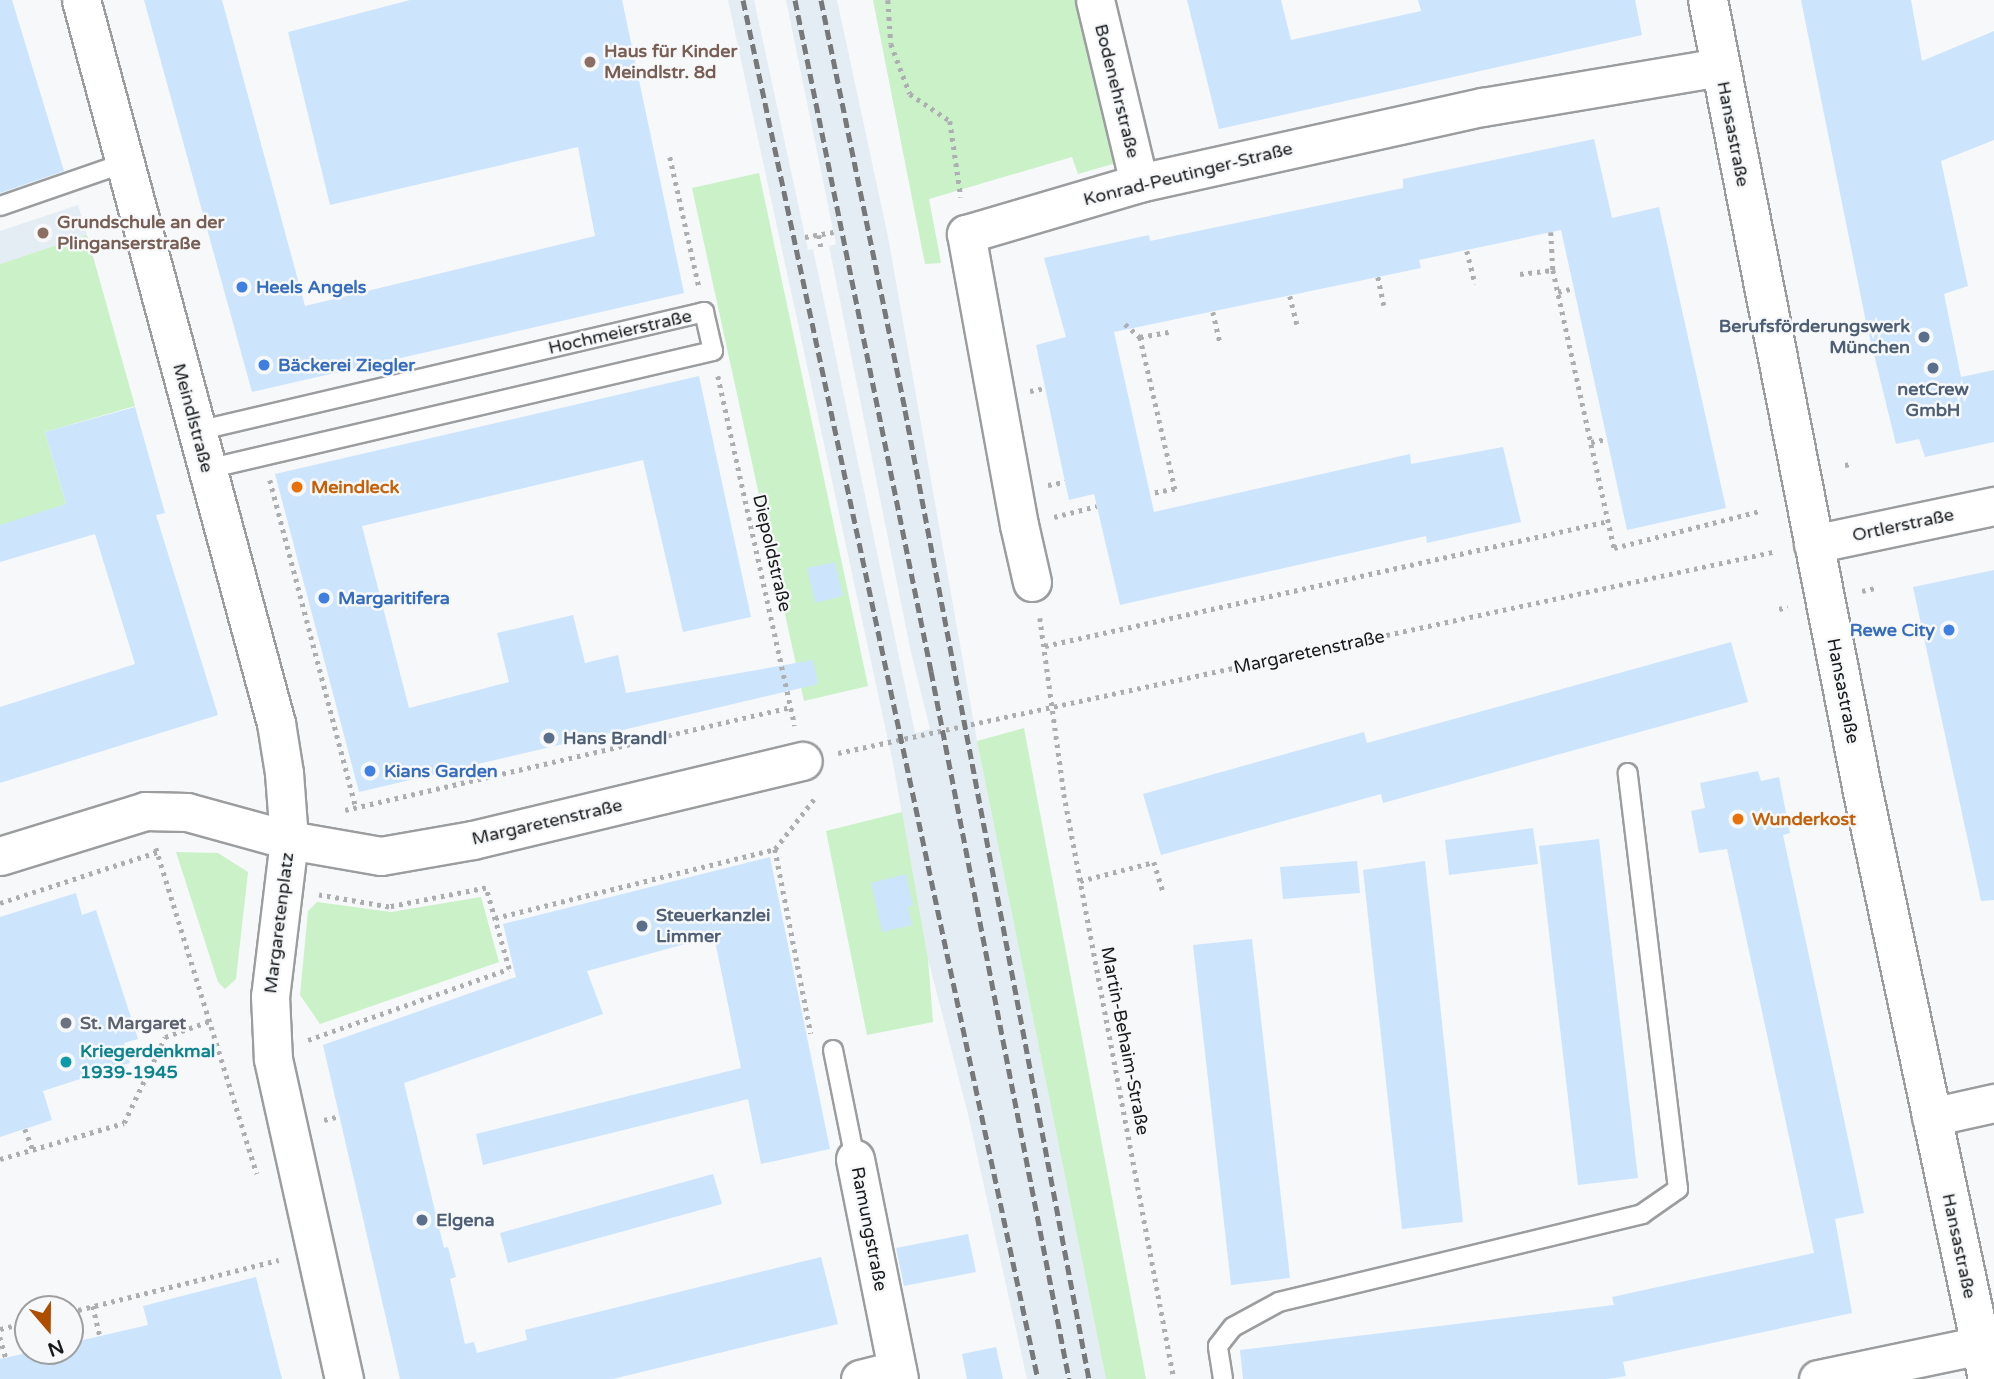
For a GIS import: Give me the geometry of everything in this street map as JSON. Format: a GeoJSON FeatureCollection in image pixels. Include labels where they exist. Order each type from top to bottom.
{"type":"FeatureCollection","features":[{"type":"Feature","properties":{"kind":"street","name":"Meindlstraße"},"geometry":{"type":"LineString","coordinates":[[81,0],[276,723],[289,832]]}},
{"type":"Feature","properties":{"kind":"street","name":"Bodenehrstraße"},"geometry":{"type":"LineString","coordinates":[[1095,0],[1139,183]]}},
{"type":"Feature","properties":{"kind":"street","name":"Hansastraße"},"geometry":{"type":"LineString","coordinates":[[1708,0],[1813,544],[1931,1117],[1985,1362]]}},
{"type":"Feature","properties":{"kind":"street","name":"Konrad-Peutinger-Straße"},"geometry":{"type":"LineString","coordinates":[[966,234],[1139,183],[1483,107],[1720,66]]}},
{"type":"Feature","properties":{"kind":"street"},"geometry":{"type":"LineString","coordinates":[[966,234],[1019,525],[1032,582]]}},
{"type":"Feature","properties":{"kind":"street","name":"Ortlerstraße"},"geometry":{"type":"LineString","coordinates":[[1813,544],[1994,506]]}},
{"type":"Feature","properties":{"kind":"street","name":"Margaretenstraße"},"geometry":{"type":"LineString","coordinates":[[289,832],[382,856],[472,840],[803,761]]}},
{"type":"Feature","properties":{"kind":"street","name":"Margaretenplatz"},"geometry":{"type":"LineString","coordinates":[[0,856],[145,811],[187,812],[289,832],[270,996],[273,1059],[344,1379]]}},
{"type":"Feature","properties":{"kind":"street"},"geometry":{"type":"LineString","coordinates":[[1931,1117],[1994,1103]]}},
{"type":"Feature","properties":{"kind":"street","name":"Ramungstraße"},"geometry":{"type":"LineString","coordinates":[[855,1159],[898,1375],[860,1379]]}},
{"type":"Feature","properties":{"kind":"street"},"geometry":{"type":"LineString","coordinates":[[1818,1379],[1985,1362]]}},
{"type":"Feature","properties":{"kind":"lane"},"geometry":{"type":"LineString","coordinates":[[0,206],[124,163]]}},
{"type":"Feature","properties":{"kind":"lane","name":"Hochmeierstraße"},"geometry":{"type":"LineString","coordinates":[[197,432],[704,312],[712,351]]}},
{"type":"Feature","properties":{"kind":"lane"},"geometry":{"type":"LineString","coordinates":[[207,469],[712,351]]}},
{"type":"Feature","properties":{"kind":"lane"},"geometry":{"type":"LineString","coordinates":[[1223,1379],[1218,1346],[1233,1327],[1279,1302],[1642,1214],[1678,1189],[1628,773]]}},
{"type":"Feature","properties":{"kind":"lane","name":"Ramungstraße"},"geometry":{"type":"LineString","coordinates":[[833,1050],[855,1159]]}},
{"type":"Feature","properties":{"kind":"path"},"geometry":{"type":"LineString","coordinates":[[888,0],[891,44],[910,94],[950,121],[966,234]]}},
{"type":"Feature","properties":{"kind":"path"},"geometry":{"type":"LineString","coordinates":[[670,157],[704,312]]}},
{"type":"Feature","properties":{"kind":"path"},"geometry":{"type":"LineString","coordinates":[[805,237],[834,232]]}},
{"type":"Feature","properties":{"kind":"path"},"geometry":{"type":"LineString","coordinates":[[1551,232],[1553,270],[1614,548],[1760,511]]}},
{"type":"Feature","properties":{"kind":"path"},"geometry":{"type":"LineString","coordinates":[[819,235],[821,247]]}},
{"type":"Feature","properties":{"kind":"path"},"geometry":{"type":"LineString","coordinates":[[1467,251],[1475,284]]}},
{"type":"Feature","properties":{"kind":"path"},"geometry":{"type":"LineString","coordinates":[[1520,274],[1553,270]]}},
{"type":"Feature","properties":{"kind":"path"},"geometry":{"type":"LineString","coordinates":[[1378,277],[1384,305]]}},
{"type":"Feature","properties":{"kind":"path"},"geometry":{"type":"LineString","coordinates":[[1558,292],[1574,288]]}},
{"type":"Feature","properties":{"kind":"path"},"geometry":{"type":"LineString","coordinates":[[1290,296],[1297,325]]}},
{"type":"Feature","properties":{"kind":"path"},"geometry":{"type":"LineString","coordinates":[[1213,312],[1220,343]]}},
{"type":"Feature","properties":{"kind":"path"},"geometry":{"type":"LineString","coordinates":[[1125,324],[1140,337],[1175,489],[1150,494]]}},
{"type":"Feature","properties":{"kind":"path"},"geometry":{"type":"LineString","coordinates":[[1140,337],[1169,332]]}},
{"type":"Feature","properties":{"kind":"path","name":"Diepoldstraße"},"geometry":{"type":"LineString","coordinates":[[712,351],[803,761]]}},
{"type":"Feature","properties":{"kind":"path"},"geometry":{"type":"LineString","coordinates":[[1591,442],[1607,439]]}},
{"type":"Feature","properties":{"kind":"path"},"geometry":{"type":"LineString","coordinates":[[263,456],[356,808]]}},
{"type":"Feature","properties":{"kind":"path"},"geometry":{"type":"LineString","coordinates":[[1053,707],[1045,646],[1609,522]]}},
{"type":"Feature","properties":{"kind":"path","name":"Margaretenstraße"},"geometry":{"type":"LineString","coordinates":[[850,751],[1768,553]]}},
{"type":"Feature","properties":{"kind":"path"},"geometry":{"type":"LineString","coordinates":[[289,832],[356,808],[791,707]]}},
{"type":"Feature","properties":{"kind":"path","name":"Martin-Behaim-Straße"},"geometry":{"type":"LineString","coordinates":[[1053,707],[1080,881],[1174,1379]]}},
{"type":"Feature","properties":{"kind":"path"},"geometry":{"type":"LineString","coordinates":[[145,811],[261,1187]]}},
{"type":"Feature","properties":{"kind":"path"},"geometry":{"type":"LineString","coordinates":[[495,918],[775,849],[814,1054],[833,1050]]}},
{"type":"Feature","properties":{"kind":"path"},"geometry":{"type":"LineString","coordinates":[[0,903],[157,852]]}},
{"type":"Feature","properties":{"kind":"path"},"geometry":{"type":"LineString","coordinates":[[1080,881],[1154,862],[1163,892]]}},
{"type":"Feature","properties":{"kind":"path"},"geometry":{"type":"LineString","coordinates":[[273,1059],[313,1037],[509,969],[486,888],[389,907],[283,889]]}},
{"type":"Feature","properties":{"kind":"path"},"geometry":{"type":"LineString","coordinates":[[0,1159],[124,1124],[165,1037],[210,1021]]}},
{"type":"Feature","properties":{"kind":"path"},"geometry":{"type":"LineString","coordinates":[[25,1129],[33,1150]]}},
{"type":"Feature","properties":{"kind":"path"},"geometry":{"type":"LineString","coordinates":[[84,1308],[310,1234]]}},
{"type":"Feature","properties":{"kind":"path"},"geometry":{"type":"LineString","coordinates":[[93,1306],[100,1336]]}},
{"type":"Feature","properties":{"kind":"path"},"geometry":{"type":"LineString","coordinates":[[0,1336],[6,1358]]}},
{"type":"Feature","properties":{"kind":"shaded area"},"geometry":{"type":"Polygon","coordinates":[[[728,0],[754,0],[808,250],[813,249],[915,733],[930,729],[911,652],[829,246],[836,244],[786,0],[837,0],[888,237],[977,741],[1106,1379],[1027,1379],[968,1114],[928,959],[893,763],[728,0]]]}},
{"type":"Feature","properties":{"kind":"shaded area","name":"Grundschule an der Plinganserstraße"},"geometry":{"type":"Polygon","coordinates":[[[78,205],[87,235],[0,264],[0,231],[78,205]]]}},
{"type":"Feature","properties":{"kind":"green space"},"geometry":{"type":"Polygon","coordinates":[[[873,0],[1085,0],[1123,161],[1078,174],[1072,157],[929,199],[941,263],[925,264],[873,0]]]}},
{"type":"Feature","properties":{"kind":"green space"},"geometry":{"type":"Polygon","coordinates":[[[759,173],[868,686],[804,701],[692,188],[759,173]]]}},
{"type":"Feature","properties":{"kind":"green space"},"geometry":{"type":"Polygon","coordinates":[[[87,235],[135,406],[45,432],[76,539],[0,525],[0,264],[87,235]]]}},
{"type":"Feature","properties":{"kind":"green space"},"geometry":{"type":"Polygon","coordinates":[[[1024,728],[1146,1379],[1106,1379],[977,741],[1024,728]]]}},
{"type":"Feature","properties":{"kind":"green space"},"geometry":{"type":"Polygon","coordinates":[[[902,812],[928,959],[933,1022],[867,1035],[826,831],[902,812]]]}},
{"type":"Feature","properties":{"kind":"green space"},"geometry":{"type":"Polygon","coordinates":[[[176,852],[218,853],[248,872],[236,979],[225,989],[218,982],[176,852]]]}},
{"type":"Feature","properties":{"kind":"green space"},"geometry":{"type":"Polygon","coordinates":[[[481,897],[499,962],[320,1024],[300,995],[308,911],[317,902],[391,912],[481,897]]]}},
{"type":"Feature","properties":{"kind":"building"},"geometry":{"type":"Polygon","coordinates":[[[0,0],[12,0],[64,171],[0,193],[0,0]]]}},
{"type":"Feature","properties":{"kind":"building"},"geometry":{"type":"Polygon","coordinates":[[[144,0],[222,0],[305,306],[595,236],[578,147],[330,205],[288,32],[410,0],[622,0],[684,293],[252,392],[144,0]]]}},
{"type":"Feature","properties":{"kind":"building"},"geometry":{"type":"Polygon","coordinates":[[[1187,0],[1281,0],[1291,40],[1421,11],[1418,0],[1635,0],[1642,35],[1219,129],[1187,0]]]}},
{"type":"Feature","properties":{"kind":"building"},"geometry":{"type":"Polygon","coordinates":[[[1801,0],[1911,0],[1922,61],[1994,31],[1994,140],[1941,161],[1968,286],[1944,294],[1961,377],[1994,370],[1994,442],[1925,457],[1919,439],[1896,444],[1866,322],[1801,0]]]}},
{"type":"Feature","properties":{"kind":"building"},"geometry":{"type":"Polygon","coordinates":[[[1594,139],[1612,218],[1659,207],[1726,508],[1627,530],[1561,230],[1419,260],[1421,268],[1114,332],[1154,512],[1410,454],[1411,464],[1503,447],[1521,522],[1427,543],[1426,536],[1120,605],[1094,494],[1069,500],[1065,482],[1036,345],[1066,337],[1044,258],[1149,235],[1150,241],[1403,188],[1403,179],[1594,139]]]}},
{"type":"Feature","properties":{"kind":"building"},"geometry":{"type":"Polygon","coordinates":[[[699,376],[751,617],[683,632],[643,460],[362,526],[409,708],[509,682],[497,633],[573,615],[585,663],[618,655],[626,693],[813,660],[818,684],[359,792],[275,474],[699,376]]]}},
{"type":"Feature","properties":{"kind":"building"},"geometry":{"type":"Polygon","coordinates":[[[135,407],[165,513],[156,515],[218,715],[0,783],[0,707],[135,664],[95,534],[0,562],[0,525],[66,504],[45,432],[135,407]]]}},
{"type":"Feature","properties":{"kind":"building"},"geometry":{"type":"Polygon","coordinates":[[[835,562],[843,596],[815,603],[807,568],[835,562]]]}},
{"type":"Feature","properties":{"kind":"building"},"geometry":{"type":"Polygon","coordinates":[[[1994,570],[1994,900],[1981,901],[1913,587],[1994,570]]]}},
{"type":"Feature","properties":{"kind":"building"},"geometry":{"type":"Polygon","coordinates":[[[1731,642],[1748,702],[1383,803],[1381,794],[1161,855],[1143,794],[1364,732],[1367,743],[1731,642]]]}},
{"type":"Feature","properties":{"kind":"building"},"geometry":{"type":"Polygon","coordinates":[[[1758,771],[1761,781],[1779,777],[1790,833],[1783,835],[1864,1213],[1835,1219],[1852,1313],[1623,1362],[1626,1376],[1607,1379],[1243,1379],[1240,1350],[1614,1305],[1612,1297],[1814,1253],[1727,849],[1699,853],[1691,811],[1705,808],[1700,783],[1758,771]]]}},
{"type":"Feature","properties":{"kind":"building"},"geometry":{"type":"Polygon","coordinates":[[[1533,828],[1538,864],[1449,875],[1445,840],[1533,828]]]}},
{"type":"Feature","properties":{"kind":"building"},"geometry":{"type":"Polygon","coordinates":[[[1599,839],[1638,1178],[1578,1185],[1539,846],[1599,839]]]}},
{"type":"Feature","properties":{"kind":"building"},"geometry":{"type":"Polygon","coordinates":[[[770,857],[830,1149],[761,1164],[748,1099],[483,1165],[476,1134],[741,1068],[714,936],[587,971],[603,1014],[404,1083],[444,1248],[448,1247],[456,1277],[450,1279],[465,1344],[474,1342],[477,1353],[527,1340],[525,1330],[821,1257],[838,1324],[613,1379],[400,1379],[323,1045],[516,977],[503,924],[770,857]]]}},
{"type":"Feature","properties":{"kind":"building"},"geometry":{"type":"Polygon","coordinates":[[[1357,861],[1360,893],[1283,899],[1280,867],[1357,861]]]}},
{"type":"Feature","properties":{"kind":"building"},"geometry":{"type":"Polygon","coordinates":[[[1425,861],[1463,1222],[1402,1229],[1363,870],[1425,861]]]}},
{"type":"Feature","properties":{"kind":"building"},"geometry":{"type":"Polygon","coordinates":[[[906,874],[913,906],[908,907],[912,925],[882,932],[871,883],[906,874]]]}},
{"type":"Feature","properties":{"kind":"building","name":"St. Margaret"},"geometry":{"type":"Polygon","coordinates":[[[76,893],[82,915],[96,910],[138,1039],[124,1043],[130,1063],[43,1091],[52,1120],[0,1137],[0,917],[76,893]]]}},
{"type":"Feature","properties":{"kind":"building"},"geometry":{"type":"Polygon","coordinates":[[[1252,939],[1290,1278],[1231,1285],[1193,945],[1252,939]]]}},
{"type":"Feature","properties":{"kind":"building"},"geometry":{"type":"Polygon","coordinates":[[[713,1174],[722,1204],[508,1263],[500,1233],[713,1174]]]}},
{"type":"Feature","properties":{"kind":"building"},"geometry":{"type":"Polygon","coordinates":[[[968,1234],[976,1272],[904,1286],[896,1248],[968,1234]]]}},
{"type":"Feature","properties":{"kind":"building"},"geometry":{"type":"Polygon","coordinates":[[[256,1277],[282,1379],[0,1379],[0,1359],[14,1356],[14,1365],[84,1365],[84,1340],[148,1325],[143,1306],[256,1277]]]}},
{"type":"Feature","properties":{"kind":"building"},"geometry":{"type":"Polygon","coordinates":[[[996,1347],[1003,1379],[967,1379],[962,1354],[996,1347]]]}},
{"type":"Feature","properties":{"kind":"railway"},"geometry":{"type":"LineString","coordinates":[[743,0],[1038,1379]]}},
{"type":"Feature","properties":{"kind":"railway"},"geometry":{"type":"LineString","coordinates":[[795,0],[931,671],[1069,1379]]}},
{"type":"Feature","properties":{"kind":"railway"},"geometry":{"type":"LineString","coordinates":[[821,0],[905,410],[1089,1379]]}},
{"type":"Feature","properties":{"kind":"place","name":"Haus für Kinder Meindlstr. 8d"},"geometry":{"type":"Point","coordinates":[590,62]}},
{"type":"Feature","properties":{"kind":"place","name":"Grundschule an der Plinganserstraße"},"geometry":{"type":"Point","coordinates":[43,233]}},
{"type":"Feature","properties":{"kind":"place","name":"Heels Angels"},"geometry":{"type":"Point","coordinates":[242,287]}},
{"type":"Feature","properties":{"kind":"place","name":"Berufsförderungswerk München"},"geometry":{"type":"Point","coordinates":[1924,337]}},
{"type":"Feature","properties":{"kind":"place","name":"Bäckerei Ziegler"},"geometry":{"type":"Point","coordinates":[264,365]}},
{"type":"Feature","properties":{"kind":"place","name":"netCrew GmbH"},"geometry":{"type":"Point","coordinates":[1933,368]}},
{"type":"Feature","properties":{"kind":"place","name":"Meindleck"},"geometry":{"type":"Point","coordinates":[297,487]}},
{"type":"Feature","properties":{"kind":"place","name":"Margaritifera"},"geometry":{"type":"Point","coordinates":[324,598]}},
{"type":"Feature","properties":{"kind":"place","name":"Rewe City"},"geometry":{"type":"Point","coordinates":[1949,630]}},
{"type":"Feature","properties":{"kind":"place","name":"Hans Brandl"},"geometry":{"type":"Point","coordinates":[549,738]}},
{"type":"Feature","properties":{"kind":"place","name":"Kians Garden"},"geometry":{"type":"Point","coordinates":[370,771]}},
{"type":"Feature","properties":{"kind":"place","name":"Wunderkost"},"geometry":{"type":"Point","coordinates":[1738,819]}},
{"type":"Feature","properties":{"kind":"place","name":"Steuerkanzlei Limmer"},"geometry":{"type":"Point","coordinates":[642,926]}},
{"type":"Feature","properties":{"kind":"place","name":"St. Margaret"},"geometry":{"type":"Point","coordinates":[66,1023]}},
{"type":"Feature","properties":{"kind":"place","name":"Kriegerdenkmal 1939-1945"},"geometry":{"type":"Point","coordinates":[66,1062]}},
{"type":"Feature","properties":{"kind":"place","name":"Elgena"},"geometry":{"type":"Point","coordinates":[422,1220]}}]}
